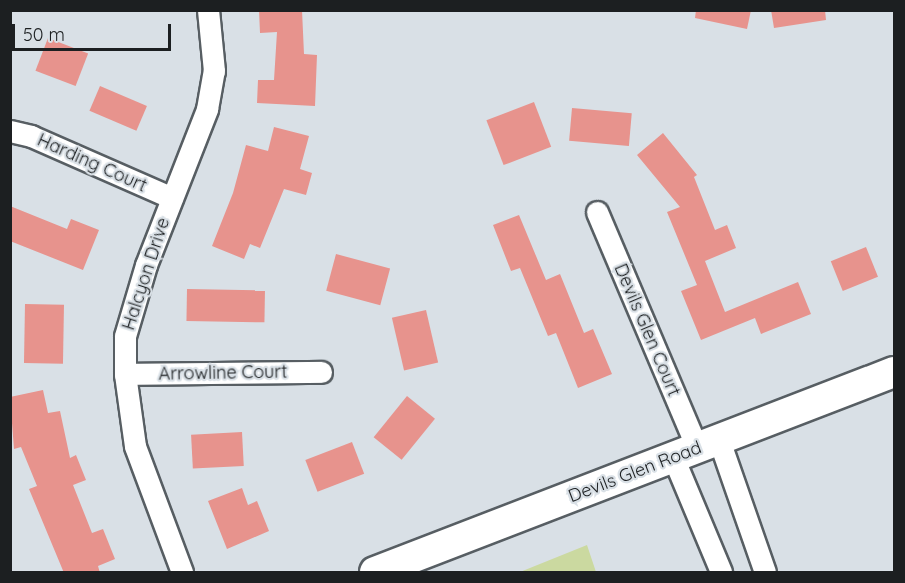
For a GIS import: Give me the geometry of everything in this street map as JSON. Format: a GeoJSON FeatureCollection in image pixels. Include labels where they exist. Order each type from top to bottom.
{"type":"FeatureCollection","features":[{"type":"Feature","properties":{"kind":"main road","name":"Devils Glen Road"},"geometry":{"type":"LineString","coordinates":[[375,573],[894,372]]}},
{"type":"Feature","properties":{"kind":"street","name":"Halcyon Drive"},"geometry":{"type":"LineString","coordinates":[[182,573],[135,446],[125,374],[125,336],[172,198],[207,109],[214,71],[208,10]]}},
{"type":"Feature","properties":{"kind":"street","name":"Harding Court"},"geometry":{"type":"LineString","coordinates":[[10,131],[31,136],[172,198]]}},
{"type":"Feature","properties":{"kind":"street","name":"Devils Glen Court"},"geometry":{"type":"LineString","coordinates":[[597,212],[696,448]]}},
{"type":"Feature","properties":{"kind":"street","name":"Arrowline Court"},"geometry":{"type":"LineString","coordinates":[[125,374],[321,372]]}},
{"type":"Feature","properties":{"kind":"street"},"geometry":{"type":"LineString","coordinates":[[696,448],[721,573]]}},
{"type":"Feature","properties":{"kind":"street"},"geometry":{"type":"LineString","coordinates":[[696,448],[765,573]]}},
{"type":"Feature","properties":{"kind":"green space"},"geometry":{"type":"Polygon","coordinates":[[[587,545],[596,572],[520,572],[587,545]]]}},
{"type":"Feature","properties":{"kind":"building"},"geometry":{"type":"Polygon","coordinates":[[[259,10],[302,10],[304,54],[317,55],[315,106],[257,103],[258,80],[274,80],[277,32],[260,33],[259,10]]]}},
{"type":"Feature","properties":{"kind":"building"},"geometry":{"type":"Polygon","coordinates":[[[696,10],[751,10],[747,29],[695,18],[696,10]]]}},
{"type":"Feature","properties":{"kind":"building"},"geometry":{"type":"Polygon","coordinates":[[[771,10],[825,10],[826,20],[774,28],[771,10]]]}},
{"type":"Feature","properties":{"kind":"building"},"geometry":{"type":"Polygon","coordinates":[[[48,38],[88,53],[76,86],[35,71],[48,38]]]}},
{"type":"Feature","properties":{"kind":"building"},"geometry":{"type":"Polygon","coordinates":[[[100,86],[147,106],[136,131],[89,111],[100,86]]]}},
{"type":"Feature","properties":{"kind":"building"},"geometry":{"type":"Polygon","coordinates":[[[534,102],[551,147],[504,165],[486,120],[534,102]]]}},
{"type":"Feature","properties":{"kind":"building"},"geometry":{"type":"Polygon","coordinates":[[[572,108],[632,113],[629,146],[569,141],[572,108]]]}},
{"type":"Feature","properties":{"kind":"building"},"geometry":{"type":"Polygon","coordinates":[[[274,127],[309,136],[300,169],[312,173],[306,195],[284,189],[260,248],[250,244],[244,259],[212,246],[233,193],[246,145],[268,151],[274,127]]]}},
{"type":"Feature","properties":{"kind":"building"},"geometry":{"type":"Polygon","coordinates":[[[663,133],[697,175],[694,177],[715,230],[727,225],[736,248],[705,261],[725,312],[798,282],[811,314],[761,334],[755,318],[701,340],[681,291],[697,285],[667,212],[680,207],[637,155],[663,133]]]}},
{"type":"Feature","properties":{"kind":"building"},"geometry":{"type":"Polygon","coordinates":[[[10,206],[67,229],[71,219],[99,230],[83,270],[10,241],[10,206]]]}},
{"type":"Feature","properties":{"kind":"building"},"geometry":{"type":"Polygon","coordinates":[[[519,215],[546,280],[560,274],[584,333],[593,329],[612,374],[578,388],[556,333],[548,336],[520,268],[511,271],[493,225],[519,215]]]}},
{"type":"Feature","properties":{"kind":"building"},"geometry":{"type":"Polygon","coordinates":[[[866,247],[878,277],[843,291],[831,261],[866,247]]]}},
{"type":"Feature","properties":{"kind":"building"},"geometry":{"type":"Polygon","coordinates":[[[336,254],[390,268],[380,305],[326,291],[336,254]]]}},
{"type":"Feature","properties":{"kind":"building"},"geometry":{"type":"Polygon","coordinates":[[[187,289],[265,290],[264,322],[186,321],[187,289]]]}},
{"type":"Feature","properties":{"kind":"building"},"geometry":{"type":"Polygon","coordinates":[[[25,304],[64,305],[63,364],[24,363],[25,304]]]}},
{"type":"Feature","properties":{"kind":"building"},"geometry":{"type":"Polygon","coordinates":[[[426,310],[438,363],[404,370],[392,318],[426,310]]]}},
{"type":"Feature","properties":{"kind":"building"},"geometry":{"type":"Polygon","coordinates":[[[43,390],[48,413],[60,411],[70,458],[76,455],[86,480],[73,485],[92,533],[103,529],[115,559],[98,566],[100,573],[64,573],[29,489],[37,486],[21,447],[14,449],[10,397],[43,390]]]}},
{"type":"Feature","properties":{"kind":"building"},"geometry":{"type":"Polygon","coordinates":[[[407,396],[435,419],[402,460],[374,437],[407,396]]]}},
{"type":"Feature","properties":{"kind":"building"},"geometry":{"type":"Polygon","coordinates":[[[242,432],[244,466],[193,469],[191,435],[242,432]]]}},
{"type":"Feature","properties":{"kind":"building"},"geometry":{"type":"Polygon","coordinates":[[[352,442],[364,474],[318,492],[305,460],[352,442]]]}},
{"type":"Feature","properties":{"kind":"building"},"geometry":{"type":"Polygon","coordinates":[[[242,488],[248,505],[257,501],[269,531],[227,549],[208,501],[242,488]]]}}]}
